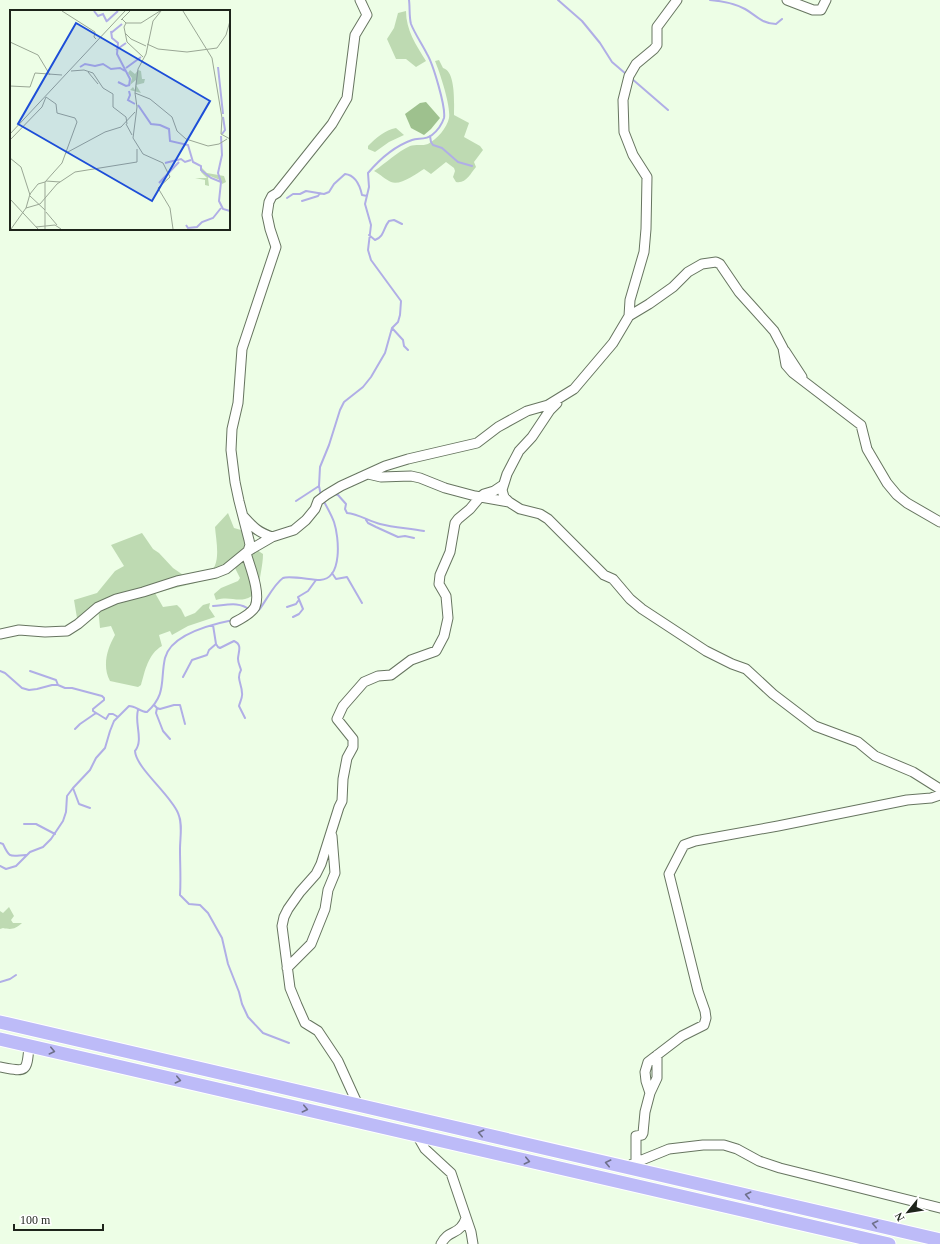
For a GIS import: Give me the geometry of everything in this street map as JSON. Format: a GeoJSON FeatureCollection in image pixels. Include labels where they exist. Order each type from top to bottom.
{"type":"FeatureCollection","features":[{"type":"Feature","properties":{"kind":"highway"},"geometry":{"type":"LineString","coordinates":[[0,1022],[358,1105],[631,1164],[940,1240]]}},
{"type":"Feature","properties":{"kind":"highway"},"geometry":{"type":"LineString","coordinates":[[0,1039],[889,1244]]}},
{"type":"Feature","properties":{"kind":"street"},"geometry":{"type":"LineString","coordinates":[[235,622],[250,613],[254,608],[257,598],[247,552],[250,545],[237,494],[231,450],[232,429],[238,404],[242,349],[276,247],[267,215],[269,202],[272,196],[277,192],[332,124],[347,98],[355,35],[367,15],[360,0]]}},
{"type":"Feature","properties":{"kind":"street"},"geometry":{"type":"LineString","coordinates":[[677,0],[657,27],[657,45],[636,64],[629,76],[623,100],[624,132],[633,155],[647,177],[644,252],[630,300],[629,316],[614,343],[574,389],[550,410],[532,437],[519,451],[503,485],[502,493],[509,502],[520,509],[540,514],[548,519],[604,575],[613,579],[630,599],[642,609],[706,651],[746,669],[773,694],[815,726],[858,742],[875,756],[914,772],[940,789]]}},
{"type":"Feature","properties":{"kind":"street"},"geometry":{"type":"LineString","coordinates":[[787,0],[813,10],[821,10],[826,0]]}},
{"type":"Feature","properties":{"kind":"street"},"geometry":{"type":"LineString","coordinates":[[629,316],[673,288],[688,272],[702,264],[716,262],[720,264],[739,292],[774,331],[783,348],[786,365],[793,373],[861,425],[867,449],[887,484],[907,503],[940,522]]}},
{"type":"Feature","properties":{"kind":"street"},"geometry":{"type":"LineString","coordinates":[[0,634],[19,630],[45,632],[67,630],[78,624],[98,607],[116,599],[178,581],[216,573],[226,569],[247,552],[272,537],[294,530],[306,520],[315,509],[318,501],[341,486],[385,466],[408,459],[477,443],[498,427],[512,419],[527,411],[548,405],[574,389]]}},
{"type":"Feature","properties":{"kind":"street"},"geometry":{"type":"LineString","coordinates":[[368,474],[381,477],[411,476],[480,498],[509,502]]}},
{"type":"Feature","properties":{"kind":"street"},"geometry":{"type":"LineString","coordinates":[[358,1105],[338,1061],[318,1031],[305,1023],[290,988],[282,926],[284,917],[300,892],[316,874],[342,801],[346,758],[353,747],[353,739],[337,718],[343,706],[364,682],[378,676],[391,675],[411,660],[436,651],[444,636],[448,618],[446,596],[439,584],[440,575],[450,552],[455,523],[484,494],[494,491],[503,485]]}},
{"type":"Feature","properties":{"kind":"street"},"geometry":{"type":"LineString","coordinates":[[242,515],[253,528],[272,537]]}},
{"type":"Feature","properties":{"kind":"street"},"geometry":{"type":"LineString","coordinates":[[631,1164],[636,1136],[642,1135],[643,1133],[645,1112],[650,1093],[645,1072],[648,1062],[682,1036],[704,1025],[706,1018],[669,874],[684,845],[695,841],[907,800],[931,798],[940,795]]}},
{"type":"Feature","properties":{"kind":"street"},"geometry":{"type":"LineString","coordinates":[[287,968],[311,944],[325,909],[328,890],[335,873],[331,832]]}},
{"type":"Feature","properties":{"kind":"street"},"geometry":{"type":"LineString","coordinates":[[0,1067],[20,1071],[24,1069],[28,1062],[29,1046]]}},
{"type":"Feature","properties":{"kind":"street"},"geometry":{"type":"LineString","coordinates":[[417,1135],[425,1149],[451,1173],[471,1232],[473,1244]]}},
{"type":"Feature","properties":{"kind":"street"},"geometry":{"type":"LineString","coordinates":[[631,1164],[669,1149],[703,1145],[724,1145],[780,1168],[940,1208]]}},
{"type":"Feature","properties":{"kind":"street"},"geometry":{"type":"LineString","coordinates":[[442,1244],[448,1234],[461,1227],[466,1218]]}},
{"type":"Feature","properties":{"kind":"green space"},"geometry":{"type":"Polygon","coordinates":[[[406,11],[406,18],[410,31],[415,43],[426,61],[416,67],[406,59],[396,59],[387,39],[394,28],[398,13],[406,11]]]}},
{"type":"Feature","properties":{"kind":"green space"},"geometry":{"type":"Polygon","coordinates":[[[439,60],[443,68],[447,70],[452,81],[454,115],[469,123],[464,137],[480,146],[483,150],[474,162],[476,167],[465,180],[456,182],[453,177],[455,171],[454,168],[446,162],[431,174],[424,169],[403,181],[395,183],[391,182],[374,171],[405,148],[414,145],[428,144],[441,133],[448,122],[449,113],[447,98],[435,61],[439,60]]]}},
{"type":"Feature","properties":{"kind":"green space"},"geometry":{"type":"Polygon","coordinates":[[[426,102],[440,118],[424,135],[411,128],[405,114],[420,103],[426,102]]]}},
{"type":"Feature","properties":{"kind":"green space"},"geometry":{"type":"Polygon","coordinates":[[[396,128],[404,135],[389,142],[375,152],[368,149],[368,146],[374,140],[396,128]]]}},
{"type":"Feature","properties":{"kind":"green space"},"geometry":{"type":"Polygon","coordinates":[[[228,513],[234,528],[241,530],[254,548],[263,554],[259,590],[251,597],[245,599],[224,598],[216,600],[214,594],[221,588],[238,581],[240,578],[233,564],[212,577],[155,593],[163,607],[177,605],[185,617],[195,613],[203,605],[210,603],[209,608],[215,617],[188,626],[172,635],[170,631],[159,635],[162,646],[157,649],[150,658],[141,685],[138,687],[110,681],[106,669],[106,658],[115,635],[111,626],[100,628],[98,607],[78,624],[74,600],[97,593],[115,571],[124,566],[111,545],[142,533],[153,549],[159,553],[173,568],[189,579],[203,577],[211,572],[216,561],[217,547],[215,527],[228,513]]]}},
{"type":"Feature","properties":{"kind":"green space"},"geometry":{"type":"Polygon","coordinates":[[[9,907],[14,916],[11,920],[13,923],[22,923],[17,927],[0,929],[0,911],[3,913],[9,907]]]}},
{"type":"Feature","properties":{"kind":"waterway"},"geometry":{"type":"LineString","coordinates":[[321,496],[319,486],[320,467],[329,445],[340,410],[344,402],[363,387],[371,377],[385,353],[392,328],[398,322],[400,315],[401,301],[371,260],[368,250],[371,225],[365,204],[369,187],[368,173],[382,158],[400,146],[412,140],[430,137],[436,132],[444,118],[441,96],[432,67],[427,54],[411,24],[409,0]]}},
{"type":"Feature","properties":{"kind":"waterway"},"geometry":{"type":"LineString","coordinates":[[558,0],[582,21],[600,43],[612,62],[626,74]]}},
{"type":"Feature","properties":{"kind":"waterway"},"geometry":{"type":"LineString","coordinates":[[710,0],[737,5],[759,19],[771,24],[776,24],[782,19]]}},
{"type":"Feature","properties":{"kind":"waterway"},"geometry":{"type":"LineString","coordinates":[[631,78],[668,110]]}},
{"type":"Feature","properties":{"kind":"waterway"},"geometry":{"type":"LineString","coordinates":[[430,136],[433,145],[442,148],[458,162],[472,166]]}},
{"type":"Feature","properties":{"kind":"waterway"},"geometry":{"type":"LineString","coordinates":[[287,198],[293,194],[300,194],[306,191],[324,194],[329,192],[334,184],[345,174],[352,176],[360,188],[362,195],[367,196]]}},
{"type":"Feature","properties":{"kind":"waterway"},"geometry":{"type":"LineString","coordinates":[[302,201],[318,196],[320,193]]}},
{"type":"Feature","properties":{"kind":"waterway"},"geometry":{"type":"LineString","coordinates":[[369,235],[375,240],[381,236],[389,221],[394,220],[402,224]]}},
{"type":"Feature","properties":{"kind":"waterway"},"geometry":{"type":"LineString","coordinates":[[392,328],[403,340],[404,346],[408,350]]}},
{"type":"Feature","properties":{"kind":"waterway"},"geometry":{"type":"LineString","coordinates":[[296,501],[319,486]]}},
{"type":"Feature","properties":{"kind":"waterway"},"geometry":{"type":"LineString","coordinates":[[334,494],[338,495],[346,504],[345,509],[347,513],[376,523],[424,531]]}},
{"type":"Feature","properties":{"kind":"waterway"},"geometry":{"type":"LineString","coordinates":[[256,612],[259,610],[276,584],[283,578],[290,577],[320,580],[327,578],[333,573],[338,556],[336,529],[323,500]]}},
{"type":"Feature","properties":{"kind":"waterway"},"geometry":{"type":"LineString","coordinates":[[366,520],[368,523],[398,537],[405,536],[414,538]]}},
{"type":"Feature","properties":{"kind":"waterway"},"geometry":{"type":"LineString","coordinates":[[332,573],[336,579],[347,577],[362,603]]}},
{"type":"Feature","properties":{"kind":"waterway"},"geometry":{"type":"LineString","coordinates":[[293,617],[299,614],[303,609],[298,597],[308,591],[316,580]]}},
{"type":"Feature","properties":{"kind":"waterway"},"geometry":{"type":"LineString","coordinates":[[287,607],[296,604],[298,601]]}},
{"type":"Feature","properties":{"kind":"waterway"},"geometry":{"type":"LineString","coordinates":[[213,606],[228,604],[242,605],[250,610]]}},
{"type":"Feature","properties":{"kind":"waterway"},"geometry":{"type":"LineString","coordinates":[[0,866],[6,869],[16,866],[30,852],[43,847],[51,839],[63,821],[66,812],[67,796],[90,770],[96,758],[105,748],[114,721],[129,706],[147,712],[158,699],[162,686],[165,658],[175,642],[204,627],[233,620]]}},
{"type":"Feature","properties":{"kind":"waterway"},"geometry":{"type":"LineString","coordinates":[[213,625],[216,644],[218,647],[220,648],[234,641],[239,647],[238,660],[241,670],[239,679],[242,690],[242,697],[239,706],[245,718]]}},
{"type":"Feature","properties":{"kind":"waterway"},"geometry":{"type":"LineString","coordinates":[[183,677],[192,660],[207,655],[209,650],[216,644]]}},
{"type":"Feature","properties":{"kind":"waterway"},"geometry":{"type":"LineString","coordinates":[[0,671],[5,673],[22,688],[29,690],[58,685],[65,688],[72,688],[102,696],[104,700],[93,709],[93,711],[106,719],[109,714],[113,714],[118,717]]}},
{"type":"Feature","properties":{"kind":"waterway"},"geometry":{"type":"LineString","coordinates":[[30,671],[56,680],[58,685]]}},
{"type":"Feature","properties":{"kind":"waterway"},"geometry":{"type":"LineString","coordinates":[[154,705],[160,709],[180,705],[185,724]]}},
{"type":"Feature","properties":{"kind":"waterway"},"geometry":{"type":"LineString","coordinates":[[157,708],[156,713],[163,731],[170,739]]}},
{"type":"Feature","properties":{"kind":"waterway"},"geometry":{"type":"LineString","coordinates":[[138,710],[137,720],[139,742],[135,751],[137,758],[147,773],[174,806],[180,817],[180,895],[189,904],[200,905],[208,913],[222,938],[228,964],[248,1017],[263,1033],[289,1043]]}},
{"type":"Feature","properties":{"kind":"waterway"},"geometry":{"type":"LineString","coordinates":[[75,729],[96,713]]}},
{"type":"Feature","properties":{"kind":"waterway"},"geometry":{"type":"LineString","coordinates":[[73,788],[79,804],[90,808]]}},
{"type":"Feature","properties":{"kind":"waterway"},"geometry":{"type":"LineString","coordinates":[[24,824],[36,824],[55,834]]}},
{"type":"Feature","properties":{"kind":"waterway"},"geometry":{"type":"LineString","coordinates":[[0,843],[3,844],[11,856],[26,855]]}},
{"type":"Feature","properties":{"kind":"waterway"},"geometry":{"type":"LineString","coordinates":[[0,982],[10,979],[16,975]]}}]}
